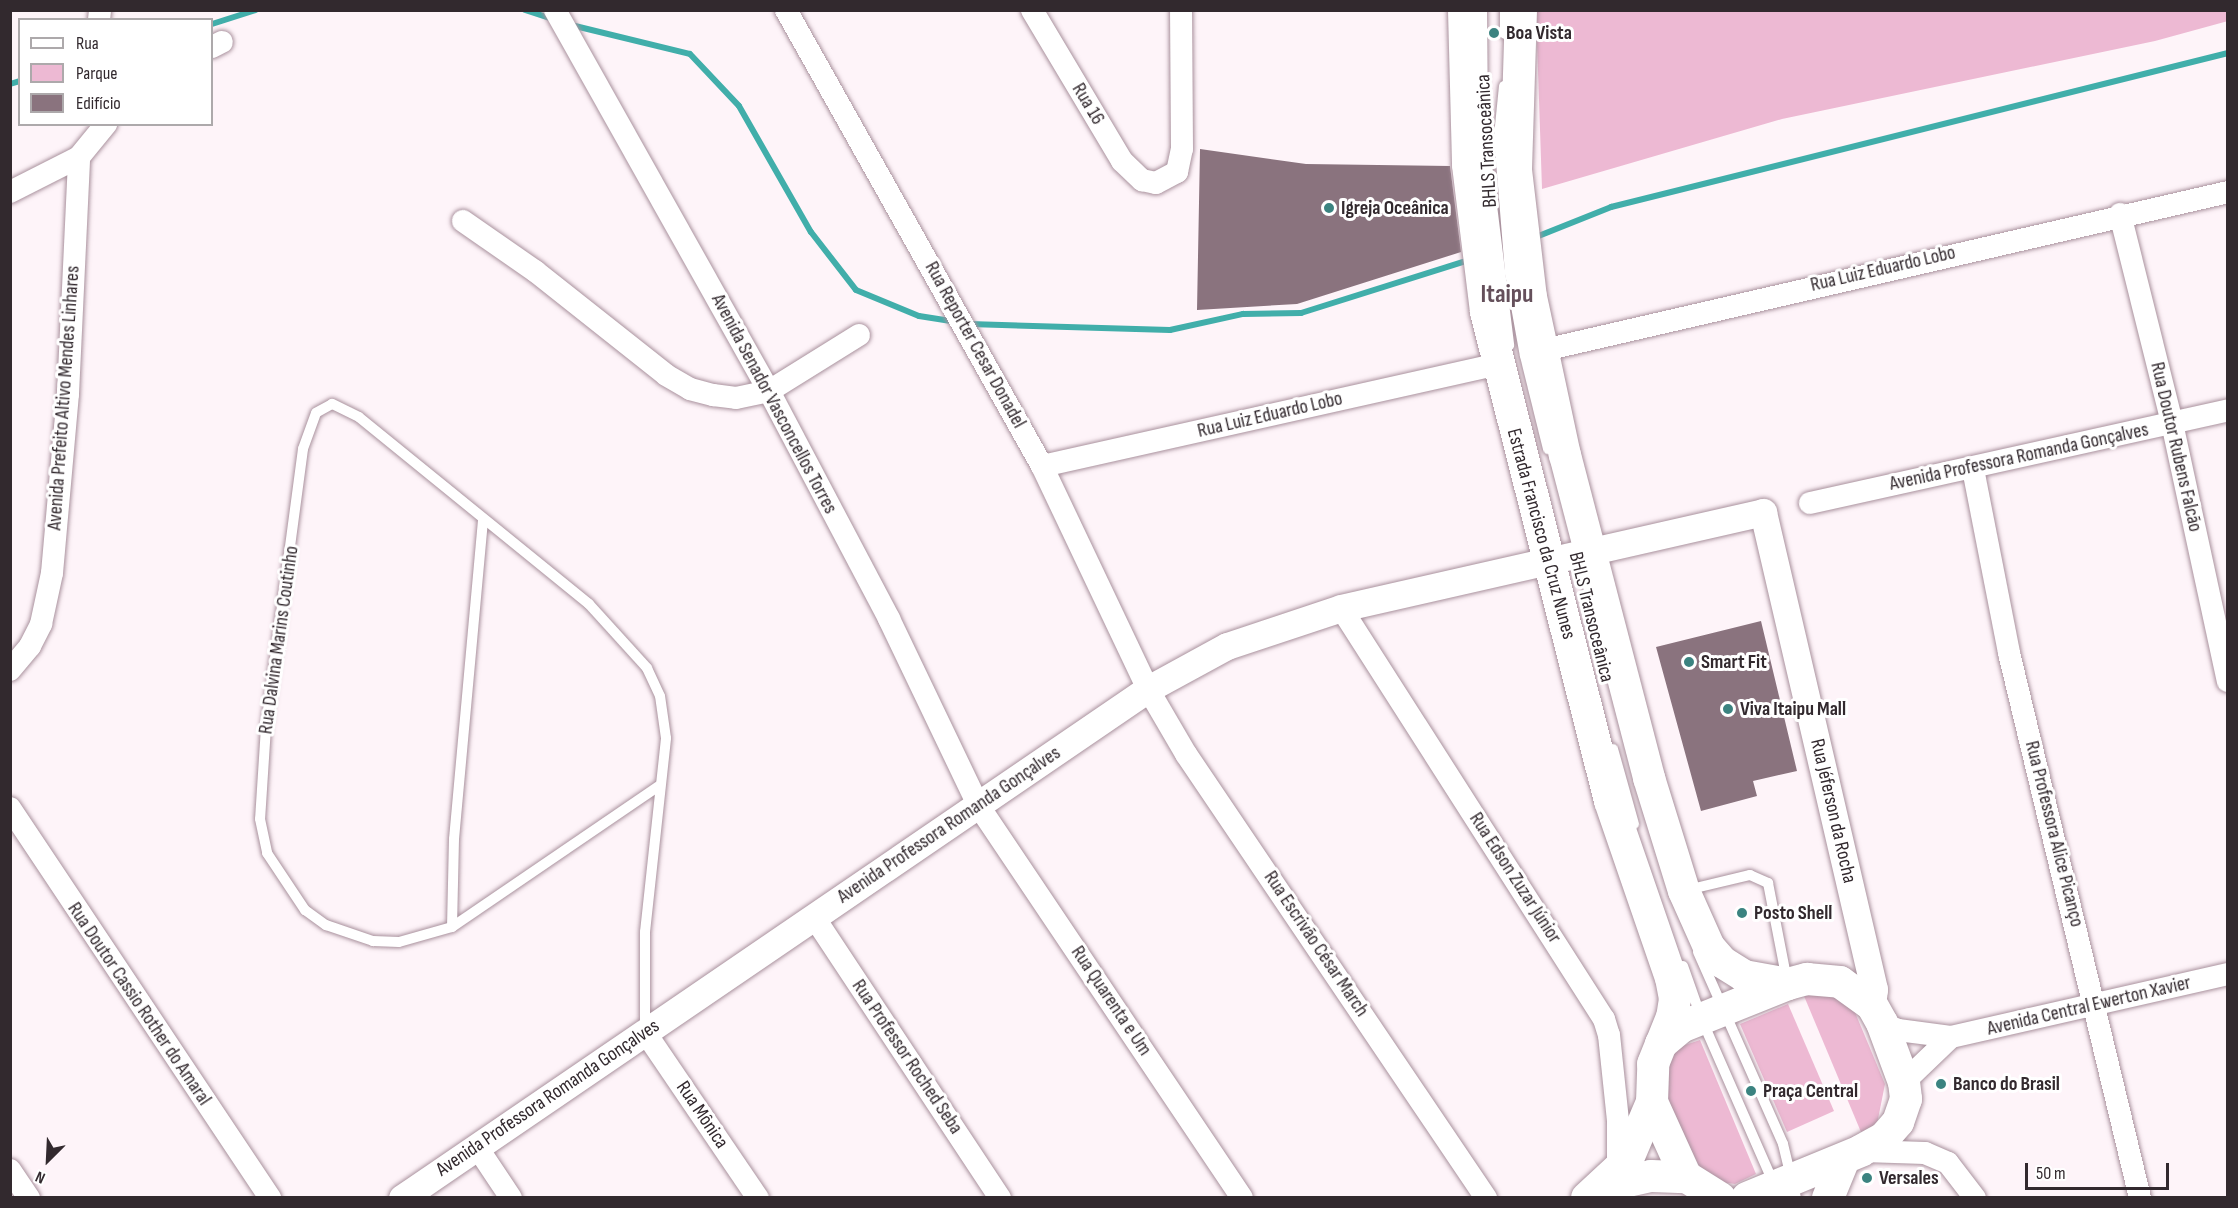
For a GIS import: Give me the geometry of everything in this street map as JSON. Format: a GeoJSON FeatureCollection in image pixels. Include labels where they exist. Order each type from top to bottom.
{"type":"FeatureCollection","features":[{"type":"Feature","properties":{"kind":"main road","name":"Estrada Francisco da Cruz Nunes"},"geometry":{"type":"LineString","coordinates":[[1464,10],[1469,176],[1506,367],[1683,891],[1700,931],[1722,962],[1744,976],[1788,984]]}},
{"type":"Feature","properties":{"kind":"main road","name":"Estrada Francisco da Cruz Nunes"},"geometry":{"type":"LineString","coordinates":[[1521,10],[1516,170],[1569,555],[1610,801],[1671,978],[1672,1017],[1653,1064],[1652,1102]]}},
{"type":"Feature","properties":{"kind":"main road"},"geometry":{"type":"LineString","coordinates":[[1661,1044],[1681,1027],[1788,984],[1807,979],[1840,982],[1877,1014],[1904,1082],[1906,1099],[1898,1122],[1884,1138],[1778,1192]]}},
{"type":"Feature","properties":{"kind":"main road"},"geometry":{"type":"LineString","coordinates":[[1602,1186],[1635,1149],[1652,1102]]}},
{"type":"Feature","properties":{"kind":"main road"},"geometry":{"type":"LineString","coordinates":[[1652,1102],[1686,1177]]}},
{"type":"Feature","properties":{"kind":"main road"},"geometry":{"type":"LineString","coordinates":[[1828,1197],[1853,1155]]}},
{"type":"Feature","properties":{"kind":"main road"},"geometry":{"type":"LineString","coordinates":[[1602,1186],[1651,1176],[1686,1177],[1720,1197]]}},
{"type":"Feature","properties":{"kind":"street","name":"Rua Reporter Cesar Donadel"},"geometry":{"type":"LineString","coordinates":[[786,10],[1042,466],[1148,689]]}},
{"type":"Feature","properties":{"kind":"street","name":"Rua 16"},"geometry":{"type":"LineString","coordinates":[[1032,10],[1122,161],[1142,180],[1156,183],[1177,172],[1182,149],[1181,10]]}},
{"type":"Feature","properties":{"kind":"street","name":"Avenida Senador Vasconcellos Torres"},"geometry":{"type":"LineString","coordinates":[[555,11],[769,391],[889,619],[978,805]]}},
{"type":"Feature","properties":{"kind":"street"},"geometry":{"type":"LineString","coordinates":[[10,192],[79,157],[104,126]]}},
{"type":"Feature","properties":{"kind":"street","name":"Avenida Prefeito Altivo Mendes Linhares"},"geometry":{"type":"LineString","coordinates":[[10,670],[30,646],[40,624],[52,573],[68,394],[79,157]]}},
{"type":"Feature","properties":{"kind":"street","name":"Rua Luiz Eduardo Lobo"},"geometry":{"type":"LineString","coordinates":[[1540,351],[2120,214],[2228,192]]}},
{"type":"Feature","properties":{"kind":"street","name":"Rua Doutor Rubens Falcão"},"geometry":{"type":"LineString","coordinates":[[2120,214],[2172,423],[2228,681]]}},
{"type":"Feature","properties":{"kind":"street"},"geometry":{"type":"LineString","coordinates":[[463,221],[535,271],[666,375],[690,388],[736,398],[769,391],[859,335]]}},
{"type":"Feature","properties":{"kind":"street","name":"Rua Luiz Eduardo Lobo"},"geometry":{"type":"LineString","coordinates":[[1042,466],[1506,367]]}},
{"type":"Feature","properties":{"kind":"street","name":"Avenida Professora Romanda Gonçalves"},"geometry":{"type":"LineString","coordinates":[[1810,503],[1973,469],[2228,410]]}},
{"type":"Feature","properties":{"kind":"street","name":"Rua Professora Alice Picanço"},"geometry":{"type":"LineString","coordinates":[[1973,469],[2009,653],[2096,1004],[2140,1197]]}},
{"type":"Feature","properties":{"kind":"street","name":"Avenida Professora Romanda Gonçalves"},"geometry":{"type":"LineString","coordinates":[[402,1197],[1148,689],[1227,646],[1341,608],[1763,512]]}},
{"type":"Feature","properties":{"kind":"street","name":"Rua Jéferson da Rocha"},"geometry":{"type":"LineString","coordinates":[[1763,512],[1874,989],[1877,1014]]}},
{"type":"Feature","properties":{"kind":"street","name":"Rua Edson Zuzar Júnior"},"geometry":{"type":"LineString","coordinates":[[1341,608],[1604,1019],[1609,1035],[1618,1120],[1602,1186]]}},
{"type":"Feature","properties":{"kind":"street","name":"Rua Escrivão César March"},"geometry":{"type":"LineString","coordinates":[[1148,689],[1186,754],[1486,1197]]}},
{"type":"Feature","properties":{"kind":"street","name":"Rua Quarenta e Um"},"geometry":{"type":"LineString","coordinates":[[978,805],[1242,1197]]}},
{"type":"Feature","properties":{"kind":"street","name":"Rua Doutor Cassio Rother do Amaral"},"geometry":{"type":"LineString","coordinates":[[10,808],[270,1197]]}},
{"type":"Feature","properties":{"kind":"street","name":"Rua Professor Roched Seba"},"geometry":{"type":"LineString","coordinates":[[814,917],[1000,1197]]}},
{"type":"Feature","properties":{"kind":"street","name":"Avenida Central Ewerton Xavier"},"geometry":{"type":"LineString","coordinates":[[1877,1014],[1898,1030],[1951,1037],[2228,974]]}},
{"type":"Feature","properties":{"kind":"street","name":"Rua Mônica"},"geometry":{"type":"LineString","coordinates":[[645,1032],[758,1197]]}},
{"type":"Feature","properties":{"kind":"street"},"geometry":{"type":"LineString","coordinates":[[1904,1082],[1951,1037]]}},
{"type":"Feature","properties":{"kind":"street"},"geometry":{"type":"LineString","coordinates":[[477,1147],[512,1197]]}},
{"type":"Feature","properties":{"kind":"street"},"geometry":{"type":"LineString","coordinates":[[1853,1155],[1882,1149],[1925,1153],[1948,1163],[1975,1197]]}},
{"type":"Feature","properties":{"kind":"street"},"geometry":{"type":"LineString","coordinates":[[10,1170],[29,1197]]}},
{"type":"Feature","properties":{"kind":"lane","name":"BHLS Transoceânica"},"geometry":{"type":"LineString","coordinates":[[1482,10],[1488,187],[1506,367]]}},
{"type":"Feature","properties":{"kind":"lane"},"geometry":{"type":"LineString","coordinates":[[1505,10],[1505,44]]}},
{"type":"Feature","properties":{"kind":"lane","name":"BHLS Transoceânica"},"geometry":{"type":"LineString","coordinates":[[1505,75],[1499,136],[1510,273],[1525,356],[1550,458]]}},
{"type":"Feature","properties":{"kind":"lane","name":"Rua Dalvina Marins Coutinho"},"geometry":{"type":"LineString","coordinates":[[645,1032],[644,965],[665,720],[660,696],[647,668],[589,604],[342,407],[332,405],[316,413],[303,449],[266,727],[260,819],[267,853],[305,910],[326,925],[373,941],[399,942],[452,927],[659,786]]}},
{"type":"Feature","properties":{"kind":"lane"},"geometry":{"type":"LineString","coordinates":[[452,927],[454,839],[483,519]]}},
{"type":"Feature","properties":{"kind":"lane"},"geometry":{"type":"LineString","coordinates":[[1609,734],[1638,835]]}},
{"type":"Feature","properties":{"kind":"lane"},"geometry":{"type":"LineString","coordinates":[[1622,737],[1638,791]]}},
{"type":"Feature","properties":{"kind":"lane"},"geometry":{"type":"LineString","coordinates":[[1650,824],[1690,935],[1713,1015],[1778,1192]]}},
{"type":"Feature","properties":{"kind":"lane"},"geometry":{"type":"LineString","coordinates":[[1683,891],[1750,875],[1768,883],[1788,984]]}},
{"type":"Feature","properties":{"kind":"lane"},"geometry":{"type":"LineString","coordinates":[[1677,950],[1783,1144],[1778,1192]]}},
{"type":"Feature","properties":{"kind":"green space"},"geometry":{"type":"Polygon","coordinates":[[[2227,10],[2228,21],[2155,41],[1782,119],[1542,189],[1536,11],[2227,10]]]}},
{"type":"Feature","properties":{"kind":"green space"},"geometry":{"type":"Polygon","coordinates":[[[1819,993],[1834,995],[1854,1010],[1885,1084],[1877,1124],[1861,1132],[1804,996],[1819,993]]]}},
{"type":"Feature","properties":{"kind":"green space"},"geometry":{"type":"Polygon","coordinates":[[[1788,1004],[1834,1111],[1787,1132],[1740,1024],[1788,1004]]]}},
{"type":"Feature","properties":{"kind":"green space"},"geometry":{"type":"Polygon","coordinates":[[[1700,1040],[1756,1174],[1735,1184],[1721,1182],[1702,1172],[1663,1093],[1662,1079],[1676,1048],[1700,1040]]]}},
{"type":"Feature","properties":{"kind":"building","name":"Igreja Oceânica"},"geometry":{"type":"Polygon","coordinates":[[[1200,149],[1306,164],[1450,166],[1461,252],[1297,304],[1197,310],[1200,149]]]}},
{"type":"Feature","properties":{"kind":"building","name":"Viva Itaipu Mall"},"geometry":{"type":"Polygon","coordinates":[[[1761,621],[1797,771],[1753,781],[1757,796],[1701,811],[1656,647],[1761,621]]]}},
{"type":"Feature","properties":{"kind":"waterway"},"geometry":{"type":"LineString","coordinates":[[213,24],[256,10]]}},
{"type":"Feature","properties":{"kind":"waterway"},"geometry":{"type":"LineString","coordinates":[[525,10],[553,19]]}},
{"type":"Feature","properties":{"kind":"waterway"},"geometry":{"type":"LineString","coordinates":[[571,25],[690,54],[739,106],[811,232],[856,290],[919,316],[956,322]]}},
{"type":"Feature","properties":{"kind":"waterway"},"geometry":{"type":"LineString","coordinates":[[1536,237],[1611,207],[2228,53]]}},
{"type":"Feature","properties":{"kind":"waterway"},"geometry":{"type":"LineString","coordinates":[[10,84],[18,82]]}},
{"type":"Feature","properties":{"kind":"waterway"},"geometry":{"type":"LineString","coordinates":[[969,324],[1170,330],[1243,314],[1301,313],[1463,262]]}},
{"type":"Feature","properties":{"kind":"place","name":"Boa Vista"},"geometry":{"type":"Point","coordinates":[1494,33]}},
{"type":"Feature","properties":{"kind":"place","name":"Igreja Oceânica"},"geometry":{"type":"Point","coordinates":[1329,208]}},
{"type":"Feature","properties":{"kind":"place","name":"Smart Fit"},"geometry":{"type":"Point","coordinates":[1689,662]}},
{"type":"Feature","properties":{"kind":"place","name":"Viva Itaipu Mall"},"geometry":{"type":"Point","coordinates":[1728,709]}},
{"type":"Feature","properties":{"kind":"place","name":"Posto Shell"},"geometry":{"type":"Point","coordinates":[1742,913]}},
{"type":"Feature","properties":{"kind":"place","name":"Banco do Brasil"},"geometry":{"type":"Point","coordinates":[1941,1084]}},
{"type":"Feature","properties":{"kind":"place","name":"Praça Central"},"geometry":{"type":"Point","coordinates":[1751,1091]}},
{"type":"Feature","properties":{"kind":"place","name":"Versales"},"geometry":{"type":"Point","coordinates":[1867,1178]}},
{"type":"Feature","properties":{"kind":"district","name":"Itaipu"},"geometry":{"type":"Point","coordinates":[1507,295]}}]}
